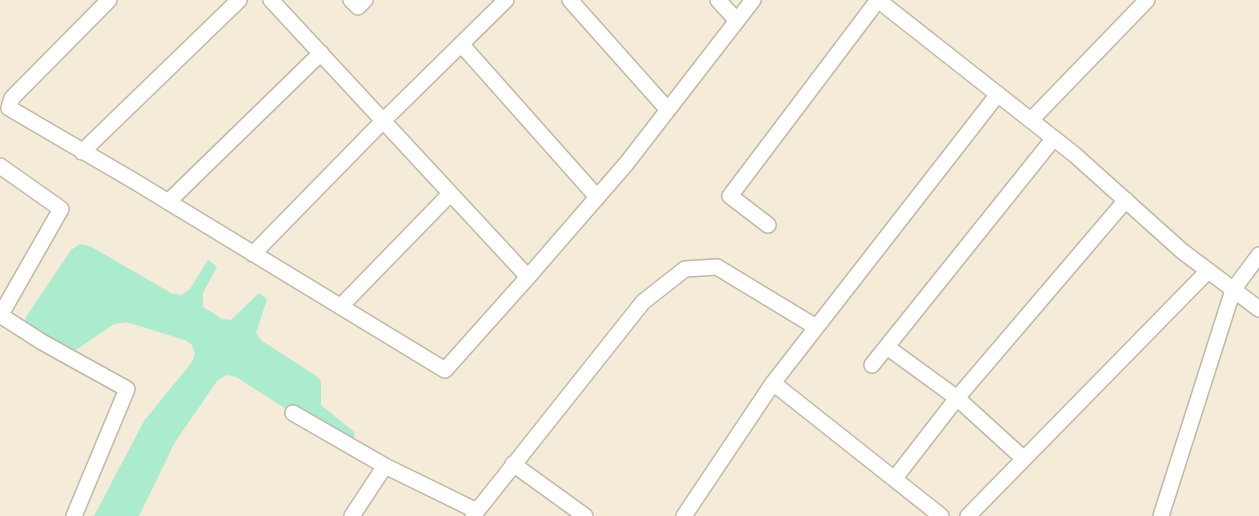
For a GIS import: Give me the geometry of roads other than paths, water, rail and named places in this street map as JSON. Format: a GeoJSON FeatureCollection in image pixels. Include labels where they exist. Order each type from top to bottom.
{"type":"FeatureCollection","features":[{"type":"Feature","properties":{"kind":"street"},"geometry":{"type":"LineString","coordinates":[[0,110],[109,0]]}},
{"type":"Feature","properties":{"kind":"street"},"geometry":{"type":"LineString","coordinates":[[82,152],[239,0]]}},
{"type":"Feature","properties":{"kind":"street"},"geometry":{"type":"LineString","coordinates":[[271,0],[528,277]]}},
{"type":"Feature","properties":{"kind":"street"},"geometry":{"type":"LineString","coordinates":[[351,0],[358,7],[365,0]]}},
{"type":"Feature","properties":{"kind":"street"},"geometry":{"type":"LineString","coordinates":[[254,254],[383,121],[506,0]]}},
{"type":"Feature","properties":{"kind":"street"},"geometry":{"type":"LineString","coordinates":[[570,0],[668,110]]}},
{"type":"Feature","properties":{"kind":"street"},"geometry":{"type":"LineString","coordinates":[[718,0],[737,21]]}},
{"type":"Feature","properties":{"kind":"street"},"geometry":{"type":"LineString","coordinates":[[12,98],[8,108],[168,202],[445,370],[626,164],[753,0]]}},
{"type":"Feature","properties":{"kind":"street"},"geometry":{"type":"LineString","coordinates":[[768,226],[730,196],[878,0],[1075,155],[1182,252],[1259,309]]}},
{"type":"Feature","properties":{"kind":"street"},"geometry":{"type":"LineString","coordinates":[[1031,120],[1148,0]]}},
{"type":"Feature","properties":{"kind":"street"},"geometry":{"type":"LineString","coordinates":[[461,44],[597,197]]}},
{"type":"Feature","properties":{"kind":"street"},"geometry":{"type":"LineString","coordinates":[[168,202],[320,54]]}},
{"type":"Feature","properties":{"kind":"street"},"geometry":{"type":"LineString","coordinates":[[684,516],[773,383],[998,94]]}},
{"type":"Feature","properties":{"kind":"street"},"geometry":{"type":"LineString","coordinates":[[872,366],[1054,138]]}},
{"type":"Feature","properties":{"kind":"street"},"geometry":{"type":"LineString","coordinates":[[0,166],[61,209],[0,315],[42,342],[127,389],[74,516]]}},
{"type":"Feature","properties":{"kind":"street"},"geometry":{"type":"LineString","coordinates":[[341,306],[450,194]]}},
{"type":"Feature","properties":{"kind":"street"},"geometry":{"type":"LineString","coordinates":[[895,478],[956,398],[1126,200]]}},
{"type":"Feature","properties":{"kind":"street"},"geometry":{"type":"LineString","coordinates":[[1161,516],[1233,290],[1259,255]]}},
{"type":"Feature","properties":{"kind":"street"},"geometry":{"type":"LineString","coordinates":[[293,413],[385,466],[475,514],[643,302],[685,269],[717,267],[816,327]]}},
{"type":"Feature","properties":{"kind":"street"},"geometry":{"type":"LineString","coordinates":[[968,516],[1208,271]]}},
{"type":"Feature","properties":{"kind":"street"},"geometry":{"type":"LineString","coordinates":[[887,347],[956,398],[1024,459]]}},
{"type":"Feature","properties":{"kind":"street"},"geometry":{"type":"LineString","coordinates":[[773,383],[941,516]]}},
{"type":"Feature","properties":{"kind":"street"},"geometry":{"type":"LineString","coordinates":[[513,464],[585,516]]}},
{"type":"Feature","properties":{"kind":"street"},"geometry":{"type":"LineString","coordinates":[[352,516],[385,466]]}}]}
